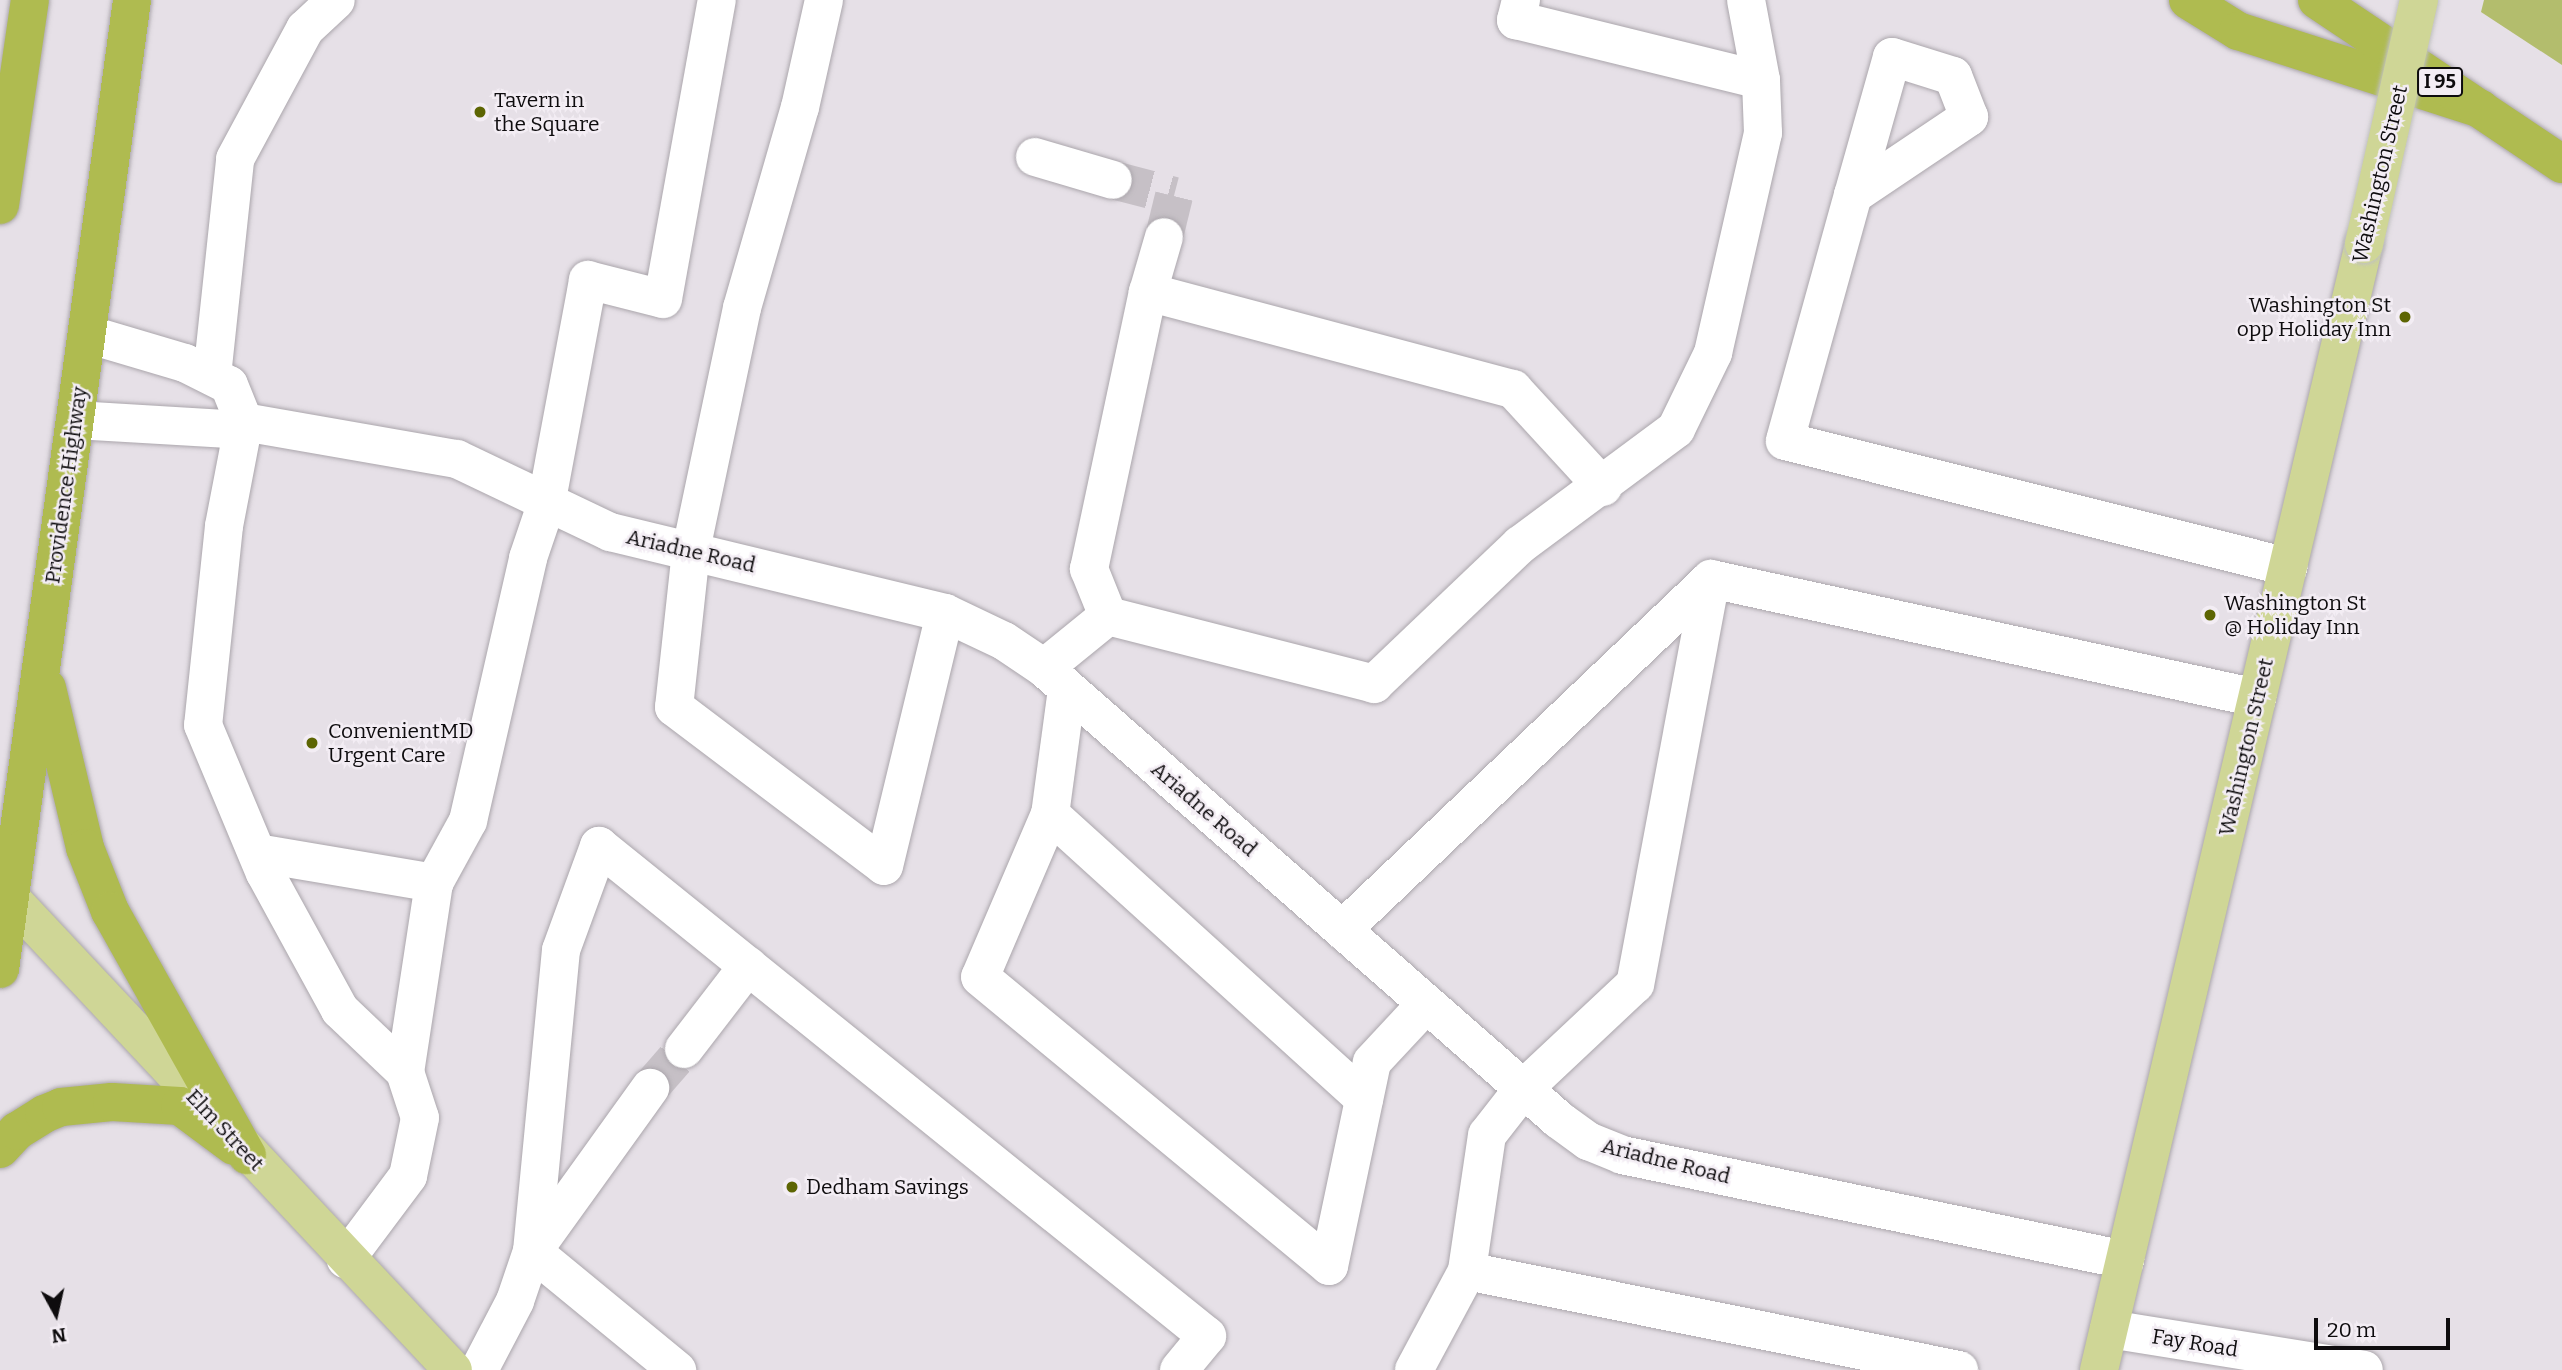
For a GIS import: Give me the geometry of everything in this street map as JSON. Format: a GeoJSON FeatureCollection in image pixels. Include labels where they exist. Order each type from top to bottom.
{"type":"FeatureCollection","features":[{"type":"Feature","properties":{"kind":"highway"},"geometry":{"type":"LineString","coordinates":[[0,205],[30,0]]}},
{"type":"Feature","properties":{"kind":"highway"},"geometry":{"type":"LineString","coordinates":[[130,16],[155,0]]}},
{"type":"Feature","properties":{"kind":"highway"},"geometry":{"type":"LineString","coordinates":[[2188,0],[2238,31],[2481,110]]}},
{"type":"Feature","properties":{"kind":"highway","name":"I 95"},"geometry":{"type":"LineString","coordinates":[[2317,0],[2562,164]]}},
{"type":"Feature","properties":{"kind":"highway","name":"Providence Highway"},"geometry":{"type":"LineString","coordinates":[[0,969],[5,892],[42,665],[130,16]]}},
{"type":"Feature","properties":{"kind":"highway"},"geometry":{"type":"LineString","coordinates":[[42,665],[85,848],[110,911],[247,1155]]}},
{"type":"Feature","properties":{"kind":"highway"},"geometry":{"type":"LineString","coordinates":[[0,1149],[17,1131],[61,1107],[150,1102],[180,1107],[247,1155]]}},
{"type":"Feature","properties":{"kind":"main road","name":"Washington Street"},"geometry":{"type":"LineString","coordinates":[[2099,1370],[2419,0]]}},
{"type":"Feature","properties":{"kind":"main road","name":"Elm Street"},"geometry":{"type":"LineString","coordinates":[[5,892],[247,1155],[453,1370]]}},
{"type":"Feature","properties":{"kind":"street"},"geometry":{"type":"LineString","coordinates":[[212,376],[235,159],[305,29],[336,0]]}},
{"type":"Feature","properties":{"kind":"street"},"geometry":{"type":"LineString","coordinates":[[346,1259],[408,1176],[420,1118],[405,1072],[433,883],[468,821],[528,558],[546,505],[588,280],[663,299],[717,0]]}},
{"type":"Feature","properties":{"kind":"street"},"geometry":{"type":"LineString","coordinates":[[824,0],[800,107],[742,308],[691,551],[674,707],[884,866],[945,613]]}},
{"type":"Feature","properties":{"kind":"street"},"geometry":{"type":"LineString","coordinates":[[1521,0],[1516,20],[1761,80]]}},
{"type":"Feature","properties":{"kind":"street"},"geometry":{"type":"LineString","coordinates":[[1108,616],[1374,684],[1520,545],[1603,486],[1676,429],[1713,353],[1763,134],[1761,80],[1746,0]]}},
{"type":"Feature","properties":{"kind":"street"},"geometry":{"type":"LineString","coordinates":[[1035,157],[1114,180]]}},
{"type":"Feature","properties":{"kind":"street"},"geometry":{"type":"LineString","coordinates":[[1853,195],[1786,441],[2288,567]]}},
{"type":"Feature","properties":{"kind":"street"},"geometry":{"type":"LineString","coordinates":[[1108,616],[1089,569],[1148,292],[1164,237]]}},
{"type":"Feature","properties":{"kind":"street"},"geometry":{"type":"LineString","coordinates":[[1148,292],[1513,389],[1603,486]]}},
{"type":"Feature","properties":{"kind":"street"},"geometry":{"type":"LineString","coordinates":[[87,334],[185,363],[229,385],[244,422],[224,526],[203,725],[257,853],[340,1010],[405,1072]]}},
{"type":"Feature","properties":{"kind":"street","name":"Ariadne Road"},"geometry":{"type":"LineString","coordinates":[[75,420],[225,429],[244,422],[457,459],[491,472],[546,505],[610,532],[945,613],[1004,641],[1056,679],[1523,1089],[1588,1141],[1622,1154],[2125,1260]]}},
{"type":"Feature","properties":{"kind":"street"},"geometry":{"type":"LineString","coordinates":[[1711,579],[2257,698]]}},
{"type":"Feature","properties":{"kind":"street"},"geometry":{"type":"LineString","coordinates":[[1342,930],[1711,579]]}},
{"type":"Feature","properties":{"kind":"street"},"geometry":{"type":"LineString","coordinates":[[1415,1370],[1467,1271],[1487,1135],[1523,1089],[1635,984],[1711,579]]}},
{"type":"Feature","properties":{"kind":"street"},"geometry":{"type":"LineString","coordinates":[[1108,616],[1056,679],[1050,814],[979,977],[1329,1266],[1372,1062],[1426,1004]]}},
{"type":"Feature","properties":{"kind":"street"},"geometry":{"type":"LineString","coordinates":[[1050,814],[1364,1098]]}},
{"type":"Feature","properties":{"kind":"street"},"geometry":{"type":"LineString","coordinates":[[479,1370],[515,1301],[532,1251],[561,950],[599,846],[1207,1336],[1179,1370]]}},
{"type":"Feature","properties":{"kind":"street"},"geometry":{"type":"LineString","coordinates":[[257,853],[433,883]]}},
{"type":"Feature","properties":{"kind":"street"},"geometry":{"type":"LineString","coordinates":[[684,1049],[748,966]]}},
{"type":"Feature","properties":{"kind":"street"},"geometry":{"type":"LineString","coordinates":[[532,1251],[650,1088]]}},
{"type":"Feature","properties":{"kind":"street"},"geometry":{"type":"LineString","coordinates":[[532,1251],[677,1370]]}},
{"type":"Feature","properties":{"kind":"street"},"geometry":{"type":"LineString","coordinates":[[1467,1271],[1959,1370]]}},
{"type":"Feature","properties":{"kind":"street","name":"Fay Road"},"geometry":{"type":"LineString","coordinates":[[2109,1329],[2364,1370]]}},
{"type":"Feature","properties":{"kind":"green space"},"geometry":{"type":"Polygon","coordinates":[[[2484,0],[2562,0],[2562,65],[2481,12],[2484,0]]]}},
{"type":"Feature","properties":{"kind":"tunnel"},"geometry":{"type":"LineString","coordinates":[[1113,180],[1174,196],[1164,237]]}},
{"type":"Feature","properties":{"kind":"tunnel"},"geometry":{"type":"LineString","coordinates":[[650,1088],[684,1049]]}},
{"type":"Feature","properties":{"kind":"place","name":"Tavern in the Square"},"geometry":{"type":"Point","coordinates":[480,112]}},
{"type":"Feature","properties":{"kind":"place","name":"Washington St opp Holiday Inn"},"geometry":{"type":"Point","coordinates":[2405,317]}},
{"type":"Feature","properties":{"kind":"place","name":"Washington St @ Holiday Inn"},"geometry":{"type":"Point","coordinates":[2210,615]}},
{"type":"Feature","properties":{"kind":"place","name":"ConvenientMD Urgent Care"},"geometry":{"type":"Point","coordinates":[312,743]}},
{"type":"Feature","properties":{"kind":"place","name":"Dedham Savings"},"geometry":{"type":"Point","coordinates":[792,1187]}}]}
